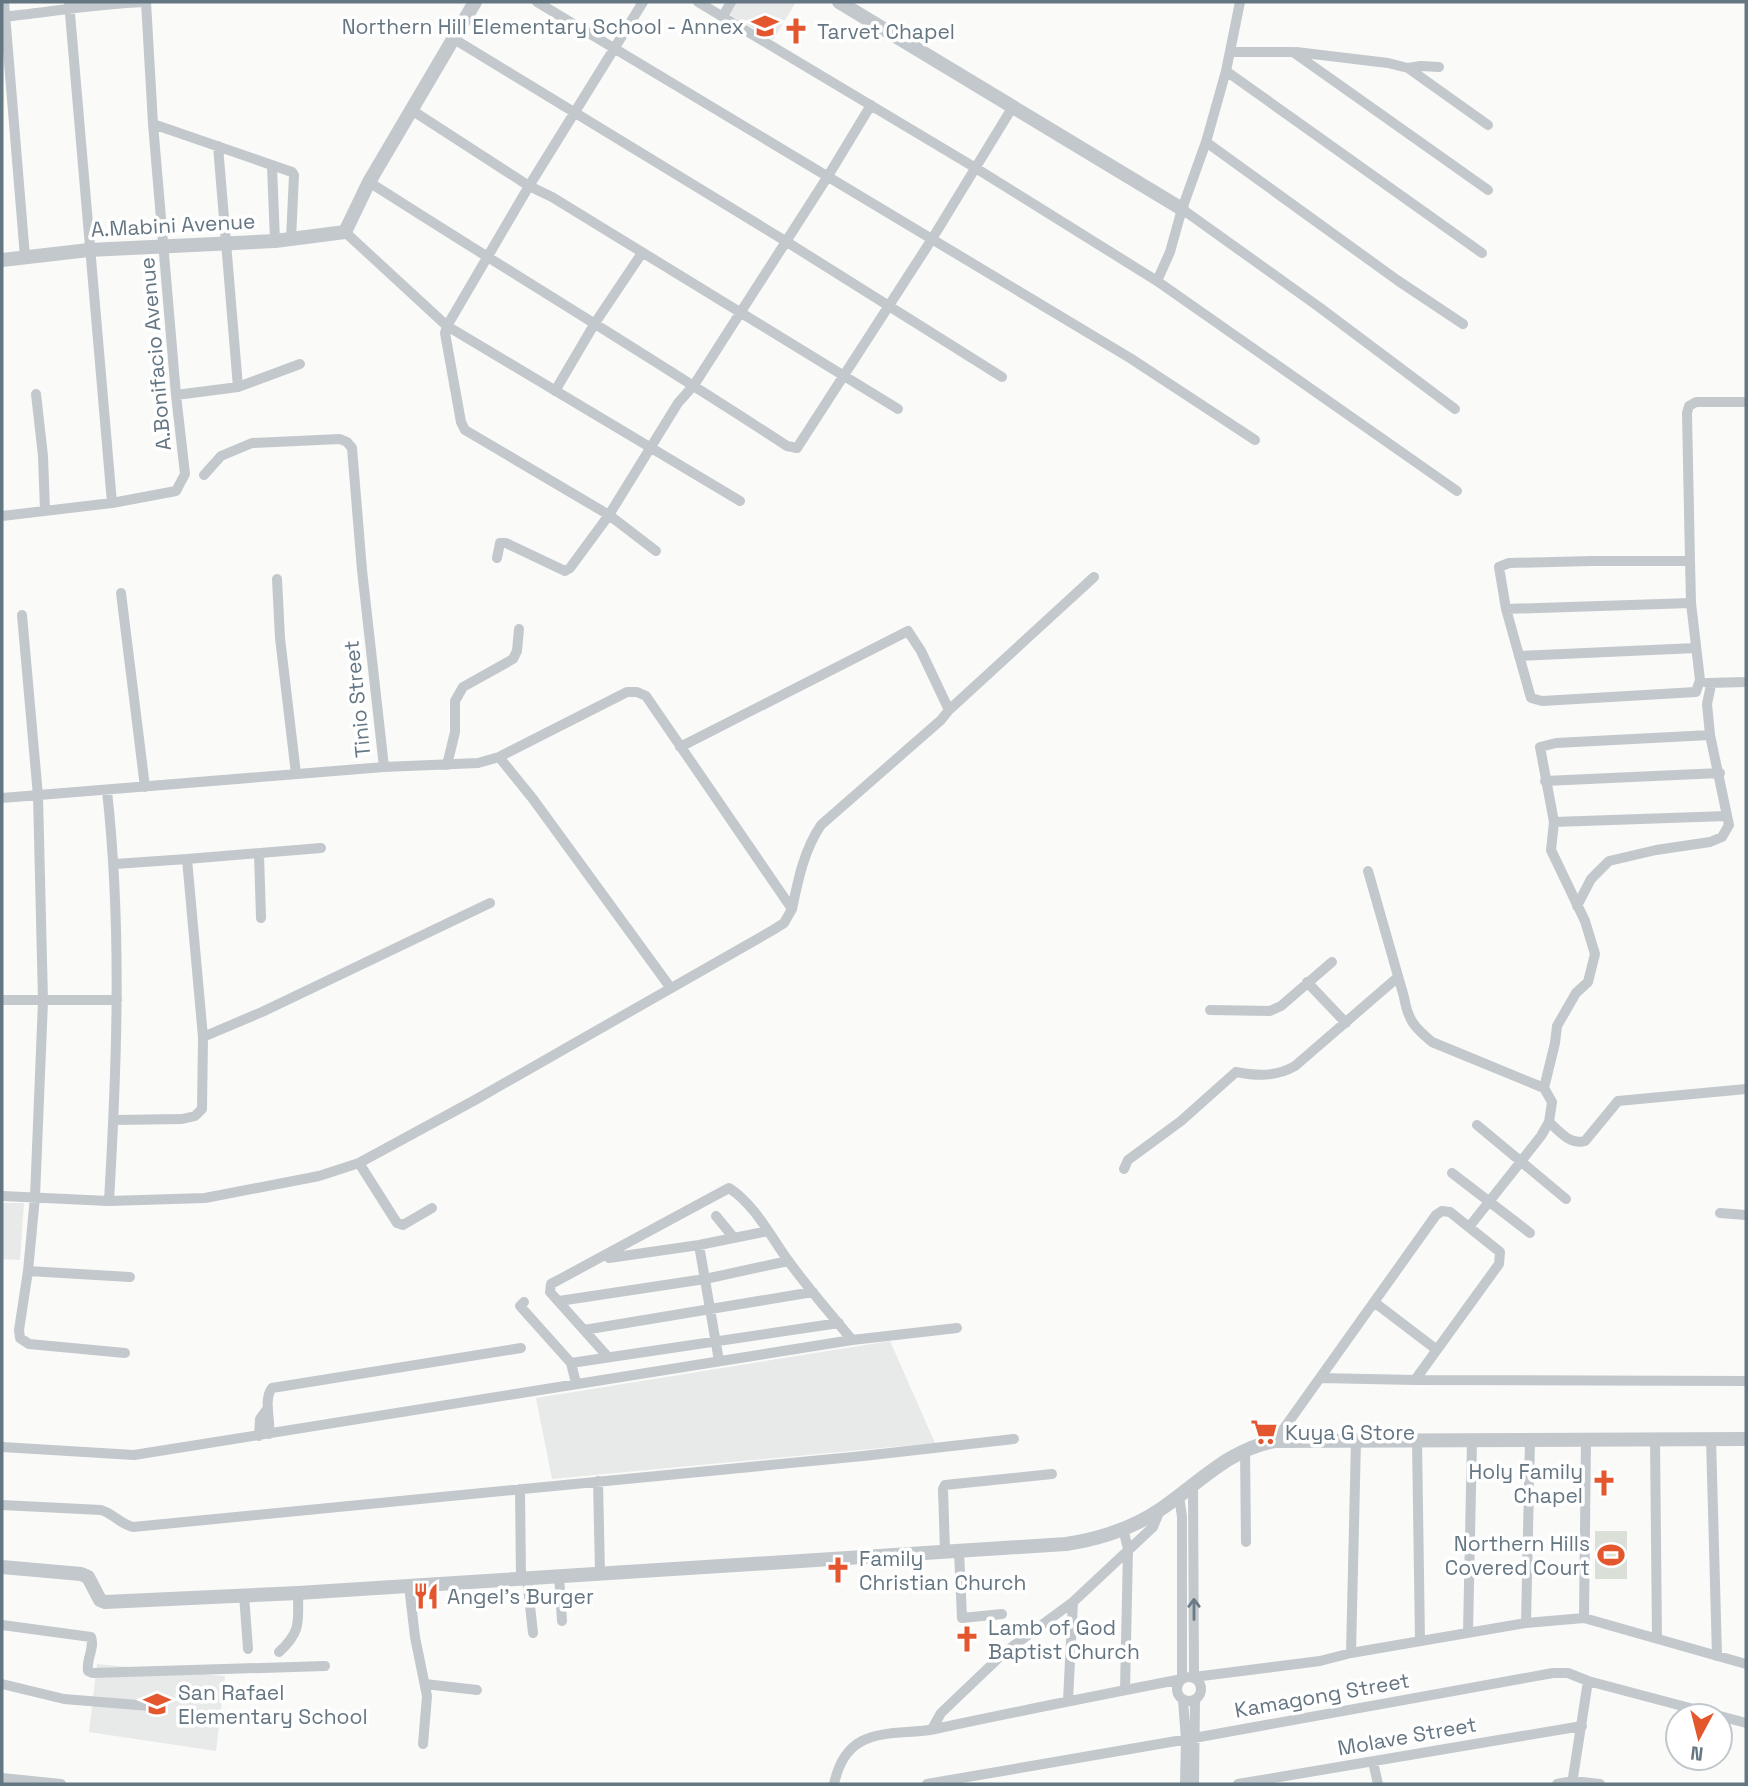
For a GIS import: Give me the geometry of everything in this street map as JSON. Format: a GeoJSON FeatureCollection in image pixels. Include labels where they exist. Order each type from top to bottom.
{"type":"FeatureCollection","features":[{"type":"Feature","properties":{"kind":"street"},"geometry":{"type":"LineString","coordinates":[[4,2],[25,257]]}},
{"type":"Feature","properties":{"kind":"street"},"geometry":{"type":"LineString","coordinates":[[4,17],[93,3],[145,2]]}},
{"type":"Feature","properties":{"kind":"street","name":"A.Bonifacio Avenue"},"geometry":{"type":"LineString","coordinates":[[112,503],[176,491],[185,474],[153,124],[145,2]]}},
{"type":"Feature","properties":{"kind":"street"},"geometry":{"type":"LineString","coordinates":[[475,2],[410,109],[369,182],[345,232],[446,326],[740,501]]}},
{"type":"Feature","properties":{"kind":"street"},"geometry":{"type":"LineString","coordinates":[[537,2],[1130,358],[1255,440]]}},
{"type":"Feature","properties":{"kind":"street"},"geometry":{"type":"LineString","coordinates":[[643,2],[529,186],[446,326],[445,333],[461,422],[465,430],[610,515],[656,551]]}},
{"type":"Feature","properties":{"kind":"street"},"geometry":{"type":"LineString","coordinates":[[698,2],[974,167],[1157,281],[1458,491]]}},
{"type":"Feature","properties":{"kind":"street"},"geometry":{"type":"LineString","coordinates":[[723,16],[730,2]]}},
{"type":"Feature","properties":{"kind":"street"},"geometry":{"type":"LineString","coordinates":[[839,2],[1182,209],[1455,409]]}},
{"type":"Feature","properties":{"kind":"street"},"geometry":{"type":"LineString","coordinates":[[1157,281],[1170,252],[1206,142],[1226,71],[1240,2]]}},
{"type":"Feature","properties":{"kind":"street"},"geometry":{"type":"LineString","coordinates":[[2,516],[112,503],[70,6]]}},
{"type":"Feature","properties":{"kind":"street"},"geometry":{"type":"LineString","coordinates":[[454,39],[1002,377]]}},
{"type":"Feature","properties":{"kind":"street"},"geometry":{"type":"LineString","coordinates":[[1230,51],[1293,52],[1388,63],[1408,68],[1488,125]]}},
{"type":"Feature","properties":{"kind":"street"},"geometry":{"type":"LineString","coordinates":[[1293,52],[1488,190]]}},
{"type":"Feature","properties":{"kind":"street"},"geometry":{"type":"LineString","coordinates":[[1408,68],[1421,65],[1439,67]]}},
{"type":"Feature","properties":{"kind":"street"},"geometry":{"type":"LineString","coordinates":[[1226,71],[1482,253]]}},
{"type":"Feature","properties":{"kind":"street"},"geometry":{"type":"LineString","coordinates":[[497,558],[500,543],[506,543],[567,571],[610,515],[678,404],[694,385],[787,242],[871,105]]}},
{"type":"Feature","properties":{"kind":"street"},"geometry":{"type":"LineString","coordinates":[[369,182],[787,446],[797,449],[932,239],[1012,108]]}},
{"type":"Feature","properties":{"kind":"street"},"geometry":{"type":"LineString","coordinates":[[410,109],[529,186],[552,197],[898,409]]}},
{"type":"Feature","properties":{"kind":"street"},"geometry":{"type":"LineString","coordinates":[[153,124],[290,170],[294,175],[291,239]]}},
{"type":"Feature","properties":{"kind":"street"},"geometry":{"type":"LineString","coordinates":[[1206,142],[1397,280],[1463,324]]}},
{"type":"Feature","properties":{"kind":"street"},"geometry":{"type":"LineString","coordinates":[[218,146],[238,387]]}},
{"type":"Feature","properties":{"kind":"street"},"geometry":{"type":"LineString","coordinates":[[272,166],[275,241]]}},
{"type":"Feature","properties":{"kind":"street","name":"A.Mabini Avenue"},"geometry":{"type":"LineString","coordinates":[[2,260],[89,250],[275,241],[345,232]]}},
{"type":"Feature","properties":{"kind":"street"},"geometry":{"type":"LineString","coordinates":[[555,391],[595,323],[642,253]]}},
{"type":"Feature","properties":{"kind":"street"},"geometry":{"type":"LineString","coordinates":[[176,395],[238,387],[300,364]]}},
{"type":"Feature","properties":{"kind":"street"},"geometry":{"type":"LineString","coordinates":[[36,394],[43,456],[45,510]]}},
{"type":"Feature","properties":{"kind":"street"},"geometry":{"type":"LineString","coordinates":[[1689,561],[1501,565],[1498,573],[1506,610],[1531,698],[1536,701],[1695,693],[1700,680],[1691,603],[1687,414],[1689,406],[1696,402],[1746,402]]}},
{"type":"Feature","properties":{"kind":"street","name":"Tinio Street"},"geometry":{"type":"LineString","coordinates":[[2,798],[384,767],[362,570],[352,448],[340,439],[252,443],[222,456],[204,475]]}},
{"type":"Feature","properties":{"kind":"street"},"geometry":{"type":"LineString","coordinates":[[2,1196],[109,1201],[230,1194],[318,1176],[359,1163],[475,1100],[784,923],[792,909],[800,872],[813,836],[821,825],[941,720],[949,709],[1094,577]]}},
{"type":"Feature","properties":{"kind":"street"},"geometry":{"type":"LineString","coordinates":[[277,579],[280,638],[296,774]]}},
{"type":"Feature","properties":{"kind":"street"},"geometry":{"type":"LineString","coordinates":[[121,593],[145,787]]}},
{"type":"Feature","properties":{"kind":"street"},"geometry":{"type":"LineString","coordinates":[[1506,610],[1691,603]]}},
{"type":"Feature","properties":{"kind":"street"},"geometry":{"type":"LineString","coordinates":[[22,615],[38,796],[43,1001],[35,1197],[20,1338],[29,1344],[41,1346],[125,1353]]}},
{"type":"Feature","properties":{"kind":"street"},"geometry":{"type":"LineString","coordinates":[[447,765],[455,732],[455,701],[463,687],[513,659],[517,651],[519,629]]}},
{"type":"Feature","properties":{"kind":"street"},"geometry":{"type":"LineString","coordinates":[[680,747],[908,631],[921,651],[949,709]]}},
{"type":"Feature","properties":{"kind":"street"},"geometry":{"type":"LineString","coordinates":[[1519,656],[1696,648]]}},
{"type":"Feature","properties":{"kind":"street"},"geometry":{"type":"LineString","coordinates":[[1700,680],[1711,685],[1746,682]]}},
{"type":"Feature","properties":{"kind":"street"},"geometry":{"type":"LineString","coordinates":[[1577,906],[1591,879],[1609,861],[1656,850],[1710,842],[1722,837],[1726,831],[1729,825],[1710,735],[1707,704],[1711,685]]}},
{"type":"Feature","properties":{"kind":"street"},"geometry":{"type":"LineString","coordinates":[[384,767],[478,763],[499,757],[626,692],[637,692],[646,696],[792,909]]}},
{"type":"Feature","properties":{"kind":"street"},"geometry":{"type":"LineString","coordinates":[[1544,1088],[1557,1026],[1576,993],[1588,982],[1595,954],[1585,920],[1551,850],[1554,822],[1539,750],[1546,744],[1710,735]]}},
{"type":"Feature","properties":{"kind":"street"},"geometry":{"type":"LineString","coordinates":[[499,757],[533,799],[670,987]]}},
{"type":"Feature","properties":{"kind":"street"},"geometry":{"type":"LineString","coordinates":[[1545,781],[1720,774]]}},
{"type":"Feature","properties":{"kind":"street"},"geometry":{"type":"LineString","coordinates":[[107,791],[115,864],[117,1000],[109,1201]]}},
{"type":"Feature","properties":{"kind":"street"},"geometry":{"type":"LineString","coordinates":[[1554,822],[1727,816]]}},
{"type":"Feature","properties":{"kind":"street"},"geometry":{"type":"LineString","coordinates":[[115,864],[321,848]]}},
{"type":"Feature","properties":{"kind":"street"},"geometry":{"type":"LineString","coordinates":[[259,854],[261,918]]}},
{"type":"Feature","properties":{"kind":"street"},"geometry":{"type":"LineString","coordinates":[[114,1119],[182,1119],[195,1116],[202,1109],[202,1037],[187,859]]}},
{"type":"Feature","properties":{"kind":"street"},"geometry":{"type":"LineString","coordinates":[[1368,871],[1408,1016],[1418,1031],[1432,1042],[1544,1088],[1552,1102],[1549,1122],[1541,1136],[1469,1227]]}},
{"type":"Feature","properties":{"kind":"street"},"geometry":{"type":"LineString","coordinates":[[202,1037],[262,1012],[490,903]]}},
{"type":"Feature","properties":{"kind":"street"},"geometry":{"type":"LineString","coordinates":[[1210,1010],[1270,1011],[1280,1006],[1332,962]]}},
{"type":"Feature","properties":{"kind":"street"},"geometry":{"type":"LineString","coordinates":[[1124,1169],[1129,1160],[1181,1121],[1236,1072],[1251,1075],[1282,1074],[1295,1066],[1398,977]]}},
{"type":"Feature","properties":{"kind":"street"},"geometry":{"type":"LineString","coordinates":[[1307,982],[1346,1023]]}},
{"type":"Feature","properties":{"kind":"street"},"geometry":{"type":"LineString","coordinates":[[2,1000],[117,1000]]}},
{"type":"Feature","properties":{"kind":"street"},"geometry":{"type":"LineString","coordinates":[[1549,1122],[1571,1141],[1578,1143],[1586,1141],[1618,1101],[1746,1089]]}},
{"type":"Feature","properties":{"kind":"street"},"geometry":{"type":"LineString","coordinates":[[1477,1125],[1566,1199]]}},
{"type":"Feature","properties":{"kind":"street"},"geometry":{"type":"LineString","coordinates":[[359,1163],[397,1223],[403,1225],[432,1208]]}},
{"type":"Feature","properties":{"kind":"street"},"geometry":{"type":"LineString","coordinates":[[1452,1172],[1530,1233]]}},
{"type":"Feature","properties":{"kind":"street"},"geometry":{"type":"LineString","coordinates":[[608,1357],[550,1292],[551,1284],[600,1260],[729,1188],[737,1193],[768,1231],[852,1340]]}},
{"type":"Feature","properties":{"kind":"street"},"geometry":{"type":"LineString","coordinates":[[1275,1441],[1436,1215],[1442,1211],[1450,1212],[1500,1252],[1499,1264],[1415,1380]]}},
{"type":"Feature","properties":{"kind":"street"},"geometry":{"type":"LineString","coordinates":[[1720,1213],[1746,1215]]}},
{"type":"Feature","properties":{"kind":"street"},"geometry":{"type":"LineString","coordinates":[[716,1216],[734,1238]]}},
{"type":"Feature","properties":{"kind":"street"},"geometry":{"type":"LineString","coordinates":[[600,1260],[768,1231]]}},
{"type":"Feature","properties":{"kind":"street"},"geometry":{"type":"LineString","coordinates":[[699,1245],[719,1361]]}},
{"type":"Feature","properties":{"kind":"street"},"geometry":{"type":"LineString","coordinates":[[559,1301],[705,1279],[789,1261]]}},
{"type":"Feature","properties":{"kind":"street"},"geometry":{"type":"LineString","coordinates":[[28,1271],[130,1277]]}},
{"type":"Feature","properties":{"kind":"street"},"geometry":{"type":"LineString","coordinates":[[584,1330],[813,1292]]}},
{"type":"Feature","properties":{"kind":"street"},"geometry":{"type":"LineString","coordinates":[[524,1302],[520,1306],[523,1311],[571,1363],[576,1383]]}},
{"type":"Feature","properties":{"kind":"street"},"geometry":{"type":"LineString","coordinates":[[1374,1302],[1437,1350]]}},
{"type":"Feature","properties":{"kind":"street"},"geometry":{"type":"LineString","coordinates":[[571,1363],[839,1323]]}},
{"type":"Feature","properties":{"kind":"street"},"geometry":{"type":"LineString","coordinates":[[2,1447],[126,1455],[852,1340],[957,1328]]}},
{"type":"Feature","properties":{"kind":"street"},"geometry":{"type":"LineString","coordinates":[[264,1435],[260,1419],[268,1408],[268,1393],[272,1388],[522,1348]]}},
{"type":"Feature","properties":{"kind":"street"},"geometry":{"type":"LineString","coordinates":[[1320,1378],[1746,1381]]}},
{"type":"Feature","properties":{"kind":"street"},"geometry":{"type":"LineString","coordinates":[[1711,1438],[1717,1656]]}},
{"type":"Feature","properties":{"kind":"street"},"geometry":{"type":"LineString","coordinates":[[2,1567],[81,1574],[88,1577],[100,1600],[105,1602],[298,1593],[1066,1544],[1098,1539],[1160,1510],[1223,1462],[1245,1449],[1275,1441],[1746,1438]]}},
{"type":"Feature","properties":{"kind":"street"},"geometry":{"type":"LineString","coordinates":[[2,1505],[101,1510],[110,1513],[124,1525],[133,1527],[1014,1439]]}},
{"type":"Feature","properties":{"kind":"street"},"geometry":{"type":"LineString","coordinates":[[1351,1653],[1356,1440]]}},
{"type":"Feature","properties":{"kind":"street"},"geometry":{"type":"LineString","coordinates":[[1418,1440],[1420,1641]]}},
{"type":"Feature","properties":{"kind":"street"},"geometry":{"type":"LineString","coordinates":[[1468,1633],[1472,1440]]}},
{"type":"Feature","properties":{"kind":"street"},"geometry":{"type":"LineString","coordinates":[[1526,1623],[1530,1440]]}},
{"type":"Feature","properties":{"kind":"street"},"geometry":{"type":"LineString","coordinates":[[1584,1618],[1586,1440]]}},
{"type":"Feature","properties":{"kind":"street"},"geometry":{"type":"LineString","coordinates":[[1656,1440],[1657,1639]]}},
{"type":"Feature","properties":{"kind":"street"},"geometry":{"type":"LineString","coordinates":[[1245,1449],[1246,1542]]}},
{"type":"Feature","properties":{"kind":"street"},"geometry":{"type":"LineString","coordinates":[[1002,1614],[962,1618],[952,1551],[943,1533],[945,1485],[1052,1474]]}},
{"type":"Feature","properties":{"kind":"street"},"geometry":{"type":"LineString","coordinates":[[598,1481],[600,1574]]}},
{"type":"Feature","properties":{"kind":"street"},"geometry":{"type":"LineString","coordinates":[[1193,1486],[1188,1678],[1177,1689],[1183,1700],[1190,1739],[1194,1784]]}},
{"type":"Feature","properties":{"kind":"street"},"geometry":{"type":"LineString","coordinates":[[520,1489],[524,1578],[533,1633]]}},
{"type":"Feature","properties":{"kind":"street"},"geometry":{"type":"LineString","coordinates":[[1179,1496],[1188,1678]]}},
{"type":"Feature","properties":{"kind":"street"},"geometry":{"type":"LineString","coordinates":[[933,1729],[941,1713],[1005,1652],[1073,1602],[1153,1527],[1160,1510]]}},
{"type":"Feature","properties":{"kind":"street"},"geometry":{"type":"LineString","coordinates":[[1123,1528],[1128,1549],[1125,1690]]}},
{"type":"Feature","properties":{"kind":"street"},"geometry":{"type":"LineString","coordinates":[[559,1576],[562,1621]]}},
{"type":"Feature","properties":{"kind":"street"},"geometry":{"type":"LineString","coordinates":[[409,1586],[415,1637],[427,1696],[423,1744]]}},
{"type":"Feature","properties":{"kind":"street"},"geometry":{"type":"LineString","coordinates":[[279,1652],[295,1636],[298,1629],[298,1593]]}},
{"type":"Feature","properties":{"kind":"street"},"geometry":{"type":"LineString","coordinates":[[244,1595],[248,1649]]}},
{"type":"Feature","properties":{"kind":"street"},"geometry":{"type":"LineString","coordinates":[[1068,1700],[1073,1602]]}},
{"type":"Feature","properties":{"kind":"street"},"geometry":{"type":"LineString","coordinates":[[834,1784],[846,1754],[873,1736],[933,1729],[1188,1678],[1320,1661],[1351,1653],[1526,1623],[1584,1618],[1746,1664]]}},
{"type":"Feature","properties":{"kind":"street"},"geometry":{"type":"LineString","coordinates":[[2,1625],[91,1637],[93,1642],[88,1671],[93,1673],[326,1665]]}},
{"type":"Feature","properties":{"kind":"street","name":"Kamagong Street"},"geometry":{"type":"LineString","coordinates":[[927,1784],[1553,1673],[1568,1673],[1667,1702]]}},
{"type":"Feature","properties":{"kind":"street"},"geometry":{"type":"LineString","coordinates":[[1183,1700],[1195,1700],[1201,1694],[1202,1686],[1188,1678]]}},
{"type":"Feature","properties":{"kind":"street"},"geometry":{"type":"LineString","coordinates":[[1573,1783],[1588,1681]]}},
{"type":"Feature","properties":{"kind":"street"},"geometry":{"type":"LineString","coordinates":[[2,1684],[64,1699],[150,1706]]}},
{"type":"Feature","properties":{"kind":"street"},"geometry":{"type":"LineString","coordinates":[[425,1684],[477,1690]]}},
{"type":"Feature","properties":{"kind":"street"},"geometry":{"type":"LineString","coordinates":[[1185,1784],[1195,1700]]}},
{"type":"Feature","properties":{"kind":"street","name":"Molave Street"},"geometry":{"type":"LineString","coordinates":[[1238,1784],[1582,1726]]}},
{"type":"Feature","properties":{"kind":"street"},"geometry":{"type":"LineString","coordinates":[[1374,1762],[1378,1784]]}},
{"type":"Feature","properties":{"kind":"street"},"geometry":{"type":"LineString","coordinates":[[2,1777],[61,1784]]}},
{"type":"Feature","properties":{"kind":"street"},"geometry":{"type":"LineString","coordinates":[[1557,1784],[1600,1784]]}},
{"type":"Feature","properties":{"kind":"shaded area","name":"Northern Hill Elementary School - Annex"},"geometry":{"type":"Polygon","coordinates":[[[732,2],[796,2],[773,40],[726,12],[732,2]]]}},
{"type":"Feature","properties":{"kind":"shaded area"},"geometry":{"type":"Polygon","coordinates":[[[2,1203],[24,1203],[20,1260],[2,1259],[2,1203]]]}},
{"type":"Feature","properties":{"kind":"shaded area"},"geometry":{"type":"Polygon","coordinates":[[[890,1341],[935,1443],[552,1479],[536,1398],[890,1341]]]}},
{"type":"Feature","properties":{"kind":"shaded area","name":"Northern Hills Covered Court"},"geometry":{"type":"Polygon","coordinates":[[[1595,1531],[1627,1531],[1627,1579],[1595,1579],[1595,1531]]]}},
{"type":"Feature","properties":{"kind":"shaded area","name":"San Rafael Elementary School"},"geometry":{"type":"Polygon","coordinates":[[[97,1664],[225,1676],[216,1751],[89,1732],[97,1664]]]}},
{"type":"Feature","properties":{"kind":"place","name":"Northern Hill Elementary School - Annex"},"geometry":{"type":"Point","coordinates":[765,26]}},
{"type":"Feature","properties":{"kind":"place","name":"Tarvet Chapel"},"geometry":{"type":"Point","coordinates":[796,31]}},
{"type":"Feature","properties":{"kind":"place","name":"Kuya G Store"},"geometry":{"type":"Point","coordinates":[1264,1432]}},
{"type":"Feature","properties":{"kind":"place","name":"Holy Family Chapel"},"geometry":{"type":"Point","coordinates":[1604,1483]}},
{"type":"Feature","properties":{"kind":"place","name":"Northern Hills Covered Court"},"geometry":{"type":"Point","coordinates":[1611,1555]}},
{"type":"Feature","properties":{"kind":"place","name":"Family Christian Church"},"geometry":{"type":"Point","coordinates":[838,1570]}},
{"type":"Feature","properties":{"kind":"place","name":"Angel's Burger"},"geometry":{"type":"Point","coordinates":[426,1596]}},
{"type":"Feature","properties":{"kind":"place","name":"Lamb of God Baptist Church"},"geometry":{"type":"Point","coordinates":[967,1639]}},
{"type":"Feature","properties":{"kind":"place","name":"San Rafael Elementary School"},"geometry":{"type":"Point","coordinates":[157,1704]}}]}
